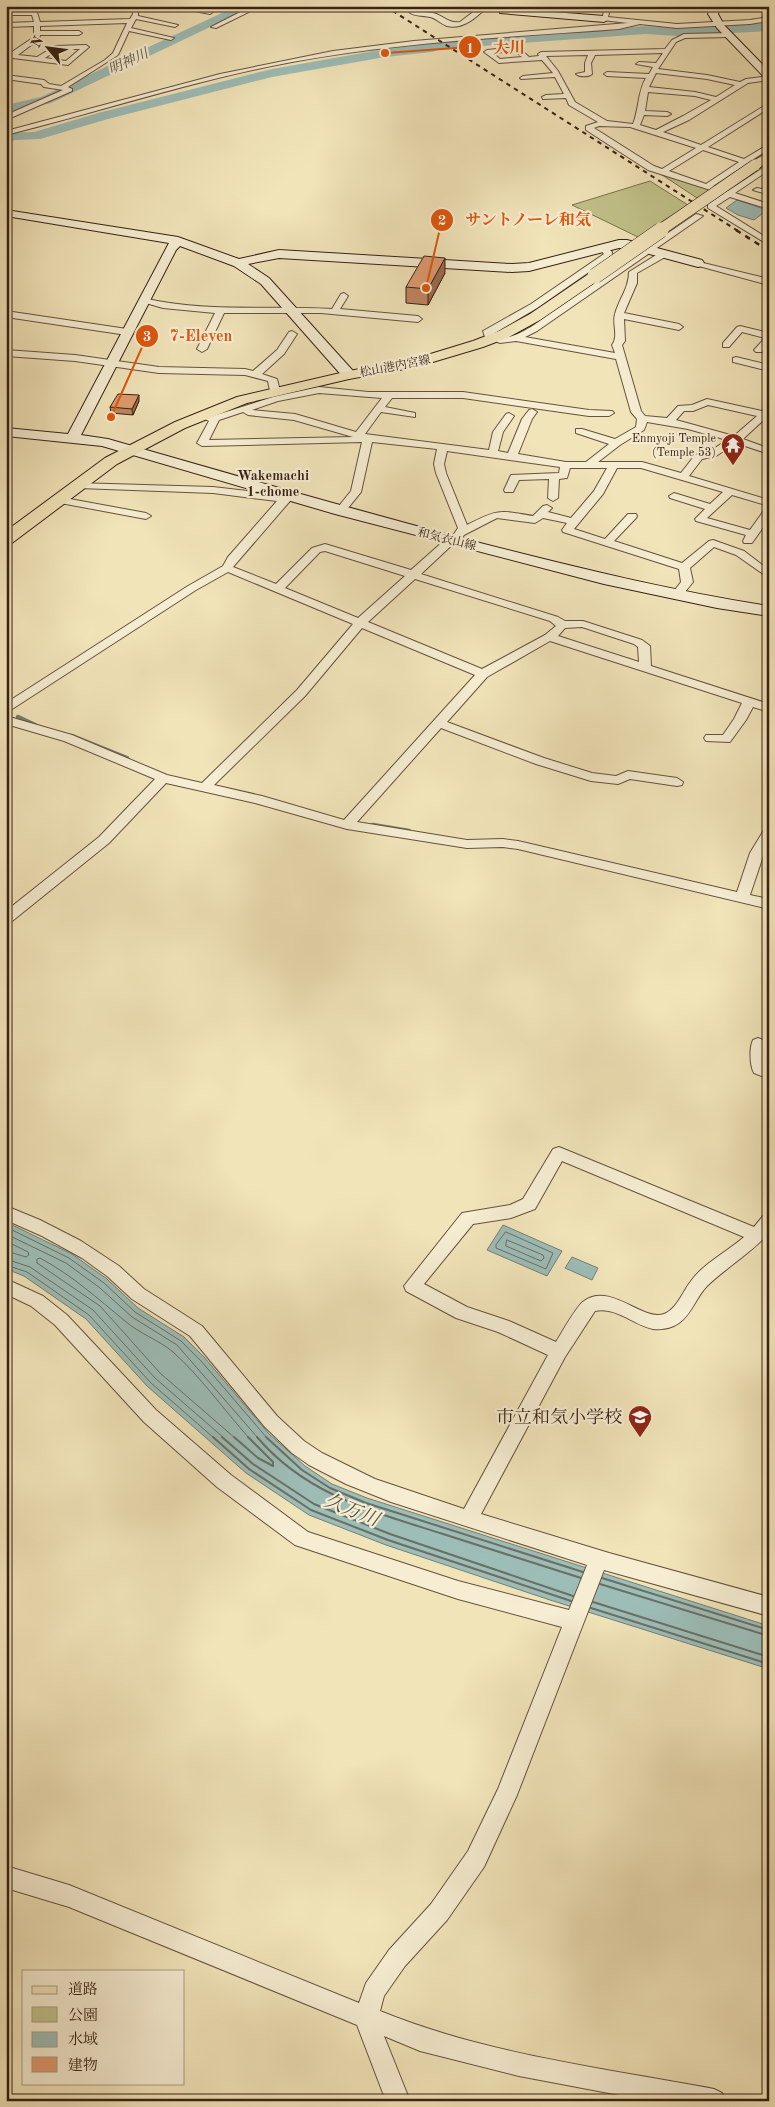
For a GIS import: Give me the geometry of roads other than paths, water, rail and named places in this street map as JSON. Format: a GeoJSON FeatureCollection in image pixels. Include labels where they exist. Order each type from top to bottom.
{"type":"FeatureCollection","features":[{"type":"Feature","properties":{"kind":"main road","name":"松山港内宮線"},"geometry":{"type":"LineString","coordinates":[[6,539],[129,450],[180,425],[208,417],[242,400],[349,375],[416,363],[493,339],[535,317],[761,165],[769,156]]}},
{"type":"Feature","properties":{"kind":"street"},"geometry":{"type":"LineString","coordinates":[[65,89],[107,61],[125,46],[135,6]]}},
{"type":"Feature","properties":{"kind":"street"},"geometry":{"type":"LineString","coordinates":[[170,6],[209,12]]}},
{"type":"Feature","properties":{"kind":"street"},"geometry":{"type":"LineString","coordinates":[[214,27],[258,6]]}},
{"type":"Feature","properties":{"kind":"street"},"geometry":{"type":"LineString","coordinates":[[415,6],[411,11],[414,13],[433,15],[448,24],[456,25],[462,24],[491,8],[545,20],[604,19],[723,29]]}},
{"type":"Feature","properties":{"kind":"street"},"geometry":{"type":"LineString","coordinates":[[604,19],[608,6]]}},
{"type":"Feature","properties":{"kind":"street"},"geometry":{"type":"LineString","coordinates":[[716,6],[713,14],[723,29],[769,77]]}},
{"type":"Feature","properties":{"kind":"street"},"geometry":{"type":"LineString","coordinates":[[6,14],[33,10],[37,18],[37,38],[12,55]]}},
{"type":"Feature","properties":{"kind":"street"},"geometry":{"type":"LineString","coordinates":[[660,25],[675,17]]}},
{"type":"Feature","properties":{"kind":"street"},"geometry":{"type":"LineString","coordinates":[[535,27],[545,20]]}},
{"type":"Feature","properties":{"kind":"street"},"geometry":{"type":"LineString","coordinates":[[636,126],[641,113],[644,88],[672,43],[678,38],[767,20]]}},
{"type":"Feature","properties":{"kind":"street"},"geometry":{"type":"LineString","coordinates":[[108,33],[113,21]]}},
{"type":"Feature","properties":{"kind":"street"},"geometry":{"type":"LineString","coordinates":[[6,25],[113,21],[175,25]]}},
{"type":"Feature","properties":{"kind":"street"},"geometry":{"type":"LineString","coordinates":[[131,22],[166,29]]}},
{"type":"Feature","properties":{"kind":"street"},"geometry":{"type":"LineString","coordinates":[[131,22],[171,38]]}},
{"type":"Feature","properties":{"kind":"street"},"geometry":{"type":"LineString","coordinates":[[6,134],[240,71],[292,60],[437,40],[619,27],[638,23]]}},
{"type":"Feature","properties":{"kind":"street"},"geometry":{"type":"LineString","coordinates":[[666,34],[723,29]]}},
{"type":"Feature","properties":{"kind":"street"},"geometry":{"type":"LineString","coordinates":[[37,33],[81,36],[66,38],[61,46],[39,59]]}},
{"type":"Feature","properties":{"kind":"street"},"geometry":{"type":"LineString","coordinates":[[6,48],[12,55],[68,63],[86,47],[90,38]]}},
{"type":"Feature","properties":{"kind":"street"},"geometry":{"type":"LineString","coordinates":[[13,43],[27,44]]}},
{"type":"Feature","properties":{"kind":"street"},"geometry":{"type":"LineString","coordinates":[[552,54],[547,47],[672,43]]}},
{"type":"Feature","properties":{"kind":"street"},"geometry":{"type":"LineString","coordinates":[[61,46],[86,47]]}},
{"type":"Feature","properties":{"kind":"street"},"geometry":{"type":"LineString","coordinates":[[528,59],[518,49],[487,52],[499,61],[544,58]]}},
{"type":"Feature","properties":{"kind":"street"},"geometry":{"type":"LineString","coordinates":[[606,124],[572,102],[563,85],[541,54],[667,51]]}},
{"type":"Feature","properties":{"kind":"street"},"geometry":{"type":"LineString","coordinates":[[579,74],[589,74],[588,63],[592,52]]}},
{"type":"Feature","properties":{"kind":"street"},"geometry":{"type":"LineString","coordinates":[[638,64],[654,71]]}},
{"type":"Feature","properties":{"kind":"street"},"geometry":{"type":"LineString","coordinates":[[542,68],[551,67]]}},
{"type":"Feature","properties":{"kind":"street"},"geometry":{"type":"LineString","coordinates":[[607,75],[654,71],[707,76],[740,84]]}},
{"type":"Feature","properties":{"kind":"street"},"geometry":{"type":"LineString","coordinates":[[523,78],[557,76]]}},
{"type":"Feature","properties":{"kind":"street"},"geometry":{"type":"LineString","coordinates":[[6,118],[70,90],[46,86],[44,82],[8,77]]}},
{"type":"Feature","properties":{"kind":"street"},"geometry":{"type":"LineString","coordinates":[[655,133],[748,80],[769,77]]}},
{"type":"Feature","properties":{"kind":"street"},"geometry":{"type":"LineString","coordinates":[[644,88],[717,98]]}},
{"type":"Feature","properties":{"kind":"street"},"geometry":{"type":"LineString","coordinates":[[546,98],[568,96]]}},
{"type":"Feature","properties":{"kind":"street"},"geometry":{"type":"LineString","coordinates":[[663,172],[769,105]]}},
{"type":"Feature","properties":{"kind":"street"},"geometry":{"type":"LineString","coordinates":[[641,113],[667,114]]}},
{"type":"Feature","properties":{"kind":"street"},"geometry":{"type":"LineString","coordinates":[[579,116],[591,114]]}},
{"type":"Feature","properties":{"kind":"street"},"geometry":{"type":"LineString","coordinates":[[761,165],[701,148],[636,126],[606,124],[593,125],[589,128],[649,167],[769,207]]}},
{"type":"Feature","properties":{"kind":"street"},"geometry":{"type":"LineString","coordinates":[[769,146],[761,165],[729,194],[711,206],[769,243]]}},
{"type":"Feature","properties":{"kind":"street"},"geometry":{"type":"LineString","coordinates":[[708,186],[761,165]]}},
{"type":"Feature","properties":{"kind":"street"},"geometry":{"type":"LineString","coordinates":[[757,190],[764,192],[769,187]]}},
{"type":"Feature","properties":{"kind":"street"},"geometry":{"type":"LineString","coordinates":[[6,212],[178,241],[238,263],[265,281],[349,375]]}},
{"type":"Feature","properties":{"kind":"street"},"geometry":{"type":"LineString","coordinates":[[604,249],[609,254],[534,306],[488,331],[488,335],[493,339],[506,341],[516,338],[552,317],[699,216]]}},
{"type":"Feature","properties":{"kind":"street"},"geometry":{"type":"LineString","coordinates":[[72,439],[170,248],[178,241]]}},
{"type":"Feature","properties":{"kind":"street"},"geometry":{"type":"LineString","coordinates":[[238,263],[279,254],[512,268],[529,267],[627,244],[769,282]]}},
{"type":"Feature","properties":{"kind":"street"},"geometry":{"type":"LineString","coordinates":[[664,254],[633,272],[633,283],[620,315],[620,340],[617,345],[636,412],[642,419],[670,421],[767,451],[769,449]]}},
{"type":"Feature","properties":{"kind":"street"},"geometry":{"type":"LineString","coordinates":[[334,312],[344,296]]}},
{"type":"Feature","properties":{"kind":"street"},"geometry":{"type":"LineString","coordinates":[[143,301],[166,307],[221,310],[371,311],[404,314],[418,319]]}},
{"type":"Feature","properties":{"kind":"street"},"geometry":{"type":"LineString","coordinates":[[202,349],[221,310]]}},
{"type":"Feature","properties":{"kind":"street"},"geometry":{"type":"LineString","coordinates":[[6,314],[127,332]]}},
{"type":"Feature","properties":{"kind":"street"},"geometry":{"type":"LineString","coordinates":[[620,315],[680,327]]}},
{"type":"Feature","properties":{"kind":"street"},"geometry":{"type":"LineString","coordinates":[[726,345],[740,329],[769,337],[759,350]]}},
{"type":"Feature","properties":{"kind":"street"},"geometry":{"type":"LineString","coordinates":[[256,374],[281,352],[292,334]]}},
{"type":"Feature","properties":{"kind":"street"},"geometry":{"type":"LineString","coordinates":[[516,338],[620,357]]}},
{"type":"Feature","properties":{"kind":"street"},"geometry":{"type":"LineString","coordinates":[[6,353],[111,362],[159,370],[228,370],[256,374],[272,379],[275,391]]}},
{"type":"Feature","properties":{"kind":"street"},"geometry":{"type":"LineString","coordinates":[[736,360],[769,368]]}},
{"type":"Feature","properties":{"kind":"street"},"geometry":{"type":"LineString","coordinates":[[208,417],[319,390],[389,395],[463,395],[589,413],[609,413]]}},
{"type":"Feature","properties":{"kind":"street"},"geometry":{"type":"LineString","coordinates":[[340,511],[356,492],[362,472],[363,437],[389,395]]}},
{"type":"Feature","properties":{"kind":"street"},"geometry":{"type":"LineString","coordinates":[[670,421],[681,408],[693,408],[706,402],[765,416]]}},
{"type":"Feature","properties":{"kind":"street"},"geometry":{"type":"LineString","coordinates":[[380,409],[412,415]]}},
{"type":"Feature","properties":{"kind":"street"},"geometry":{"type":"LineString","coordinates":[[235,411],[264,412],[295,417],[363,437]]}},
{"type":"Feature","properties":{"kind":"street"},"geometry":{"type":"LineString","coordinates":[[512,456],[527,419],[532,412]]}},
{"type":"Feature","properties":{"kind":"street"},"geometry":{"type":"LineString","coordinates":[[493,453],[498,432],[509,416]]}},
{"type":"Feature","properties":{"kind":"street"},"geometry":{"type":"LineString","coordinates":[[683,477],[699,457],[712,454],[735,440],[765,416]]}},
{"type":"Feature","properties":{"kind":"street"},"geometry":{"type":"LineString","coordinates":[[208,417],[214,420],[202,443],[363,437],[493,453],[566,465],[642,465],[769,503]]}},
{"type":"Feature","properties":{"kind":"street"},"geometry":{"type":"LineString","coordinates":[[588,465],[616,443],[641,428],[642,419]]}},
{"type":"Feature","properties":{"kind":"street"},"geometry":{"type":"LineString","coordinates":[[579,431],[616,443]]}},
{"type":"Feature","properties":{"kind":"street","name":"和気衣山線"},"geometry":{"type":"LineString","coordinates":[[6,432],[103,442],[287,497],[455,538],[610,581],[769,611]]}},
{"type":"Feature","properties":{"kind":"street"},"geometry":{"type":"LineString","coordinates":[[443,447],[439,464],[441,473],[462,520],[463,528],[455,538]]}},
{"type":"Feature","properties":{"kind":"street"},"geometry":{"type":"LineString","coordinates":[[509,490],[515,477],[563,476],[566,465]]}},
{"type":"Feature","properties":{"kind":"street"},"geometry":{"type":"LineString","coordinates":[[614,465],[599,492],[566,530],[684,568]]}},
{"type":"Feature","properties":{"kind":"street"},"geometry":{"type":"LineString","coordinates":[[553,498],[554,476]]}},
{"type":"Feature","properties":{"kind":"street"},"geometry":{"type":"LineString","coordinates":[[79,485],[213,490],[287,497]]}},
{"type":"Feature","properties":{"kind":"street"},"geometry":{"type":"LineString","coordinates":[[730,491],[700,519],[753,534]]}},
{"type":"Feature","properties":{"kind":"street"},"geometry":{"type":"LineString","coordinates":[[674,496],[712,508]]}},
{"type":"Feature","properties":{"kind":"street"},"geometry":{"type":"LineString","coordinates":[[6,709],[192,588],[227,568],[232,559],[287,497]]}},
{"type":"Feature","properties":{"kind":"street"},"geometry":{"type":"LineString","coordinates":[[59,500],[146,516]]}},
{"type":"Feature","properties":{"kind":"street"},"geometry":{"type":"LineString","coordinates":[[205,787],[301,693],[361,622],[455,538],[494,515],[502,514],[535,520],[544,511],[574,522]]}},
{"type":"Feature","properties":{"kind":"street"},"geometry":{"type":"LineString","coordinates":[[740,552],[769,511]]}},
{"type":"Feature","properties":{"kind":"street"},"geometry":{"type":"LineString","coordinates":[[608,542],[632,516]]}},
{"type":"Feature","properties":{"kind":"street"},"geometry":{"type":"LineString","coordinates":[[684,568],[713,543],[740,552],[769,575]]}},
{"type":"Feature","properties":{"kind":"street"},"geometry":{"type":"LineString","coordinates":[[278,588],[316,550],[325,547],[554,619],[562,626]]}},
{"type":"Feature","properties":{"kind":"street"},"geometry":{"type":"LineString","coordinates":[[227,568],[483,674]]}},
{"type":"Feature","properties":{"kind":"street"},"geometry":{"type":"LineString","coordinates":[[677,595],[687,582],[684,568]]}},
{"type":"Feature","properties":{"kind":"street"},"geometry":{"type":"LineString","coordinates":[[346,825],[483,674],[549,638],[562,626],[583,624],[638,642],[644,646],[645,668]]}},
{"type":"Feature","properties":{"kind":"street"},"geometry":{"type":"LineString","coordinates":[[549,638],[769,708]]}},
{"type":"Feature","properties":{"kind":"street"},"geometry":{"type":"LineString","coordinates":[[710,738],[726,740],[740,720],[749,702]]}},
{"type":"Feature","properties":{"kind":"street"},"geometry":{"type":"LineString","coordinates":[[6,720],[68,738],[163,778],[279,805],[346,825],[467,844],[503,843],[518,845],[769,904]]}},
{"type":"Feature","properties":{"kind":"street"},"geometry":{"type":"LineString","coordinates":[[438,723],[540,761],[592,777],[618,780],[628,776],[676,782]]}},
{"type":"Feature","properties":{"kind":"street"},"geometry":{"type":"LineString","coordinates":[[6,919],[104,840],[163,778]]}},
{"type":"Feature","properties":{"kind":"street"},"geometry":{"type":"LineString","coordinates":[[742,898],[757,853],[769,833]]}},
{"type":"Feature","properties":{"kind":"street"},"geometry":{"type":"LineString","coordinates":[[758,1044],[760,1069],[769,1073]]}},
{"type":"Feature","properties":{"kind":"street"},"geometry":{"type":"LineString","coordinates":[[559,1352],[503,1326],[462,1313],[412,1286],[468,1218],[511,1211],[529,1204],[559,1153],[757,1235]]}},
{"type":"Feature","properties":{"kind":"street"},"geometry":{"type":"LineString","coordinates":[[6,1213],[61,1236],[83,1249],[115,1272],[136,1293],[183,1320],[196,1331],[273,1424],[298,1446],[321,1462],[367,1485],[597,1563],[769,1607]]}},
{"type":"Feature","properties":{"kind":"street"},"geometry":{"type":"LineString","coordinates":[[469,1519],[559,1352],[584,1311],[594,1303],[607,1303],[650,1320],[662,1322],[671,1319],[681,1310],[700,1282],[757,1235],[769,1221]]}},
{"type":"Feature","properties":{"kind":"street"},"geometry":{"type":"LineString","coordinates":[[6,1286],[37,1301],[61,1320],[150,1416],[224,1481],[302,1539],[458,1590],[575,1619]]}},
{"type":"Feature","properties":{"kind":"street"},"geometry":{"type":"LineString","coordinates":[[398,2101],[366,2019],[374,1991],[397,1958],[438,1912],[476,1859],[506,1795],[597,1563]]}},
{"type":"Feature","properties":{"kind":"street"},"geometry":{"type":"LineString","coordinates":[[6,1877],[69,1896],[366,2019],[420,2039],[519,2064],[714,2101]]}},
{"type":"Feature","properties":{"kind":"water"},"geometry":{"type":"Polygon","coordinates":[[[737,200],[767,210],[754,220],[738,215],[726,208],[737,200]]]}},
{"type":"Feature","properties":{"kind":"water","name":"久万川"},"geometry":{"type":"Polygon","coordinates":[[[6,1222],[72,1254],[107,1279],[138,1308],[184,1337],[205,1358],[269,1434],[305,1466],[332,1484],[367,1498],[769,1626],[769,1669],[550,1600],[386,1545],[309,1515],[246,1473],[147,1386],[86,1319],[24,1276],[6,1269],[6,1222]]]}},
{"type":"Feature","properties":{"kind":"water"},"geometry":{"type":"Polygon","coordinates":[[[503,1225],[562,1251],[547,1276],[487,1250],[503,1225]]]}},
{"type":"Feature","properties":{"kind":"water"},"geometry":{"type":"Polygon","coordinates":[[[572,1257],[598,1268],[592,1280],[565,1268],[572,1257]]]}},
{"type":"Feature","properties":{"kind":"waterway","name":"明神川"},"geometry":{"type":"LineString","coordinates":[[6,109],[46,100],[248,6]]}},
{"type":"Feature","properties":{"kind":"waterway"},"geometry":{"type":"LineString","coordinates":[[6,139],[13,136],[35,136],[103,116],[272,73],[385,53],[432,48],[439,45],[645,30],[678,32],[769,27]]}},
{"type":"Feature","properties":{"kind":"waterway"},"geometry":{"type":"LineString","coordinates":[[18,717],[35,725]]}},
{"type":"Feature","properties":{"kind":"waterway"},"geometry":{"type":"LineString","coordinates":[[72,736],[127,758]]}},
{"type":"Feature","properties":{"kind":"waterway"},"geometry":{"type":"LineString","coordinates":[[373,825],[409,831]]}},
{"type":"Feature","properties":{"kind":"railway"},"geometry":{"type":"LineString","coordinates":[[385,6],[738,231]]}},
{"type":"Feature","properties":{"kind":"railway"},"geometry":{"type":"LineString","coordinates":[[736,230],[769,251]]}},
{"type":"Feature","properties":{"kind":"place","name":"大川"},"geometry":{"type":"Point","coordinates":[385,53]}},
{"type":"Feature","properties":{"kind":"place","name":"サントノーレ和気"},"geometry":{"type":"Point","coordinates":[426,288]}},
{"type":"Feature","properties":{"kind":"place","name":"7-Eleven"},"geometry":{"type":"Point","coordinates":[111,417]}},
{"type":"Feature","properties":{"kind":"place","name":"Enmyoji Temple (Temple 53)"},"geometry":{"type":"Point","coordinates":[733,466]}},
{"type":"Feature","properties":{"kind":"place","name":"市立和気小学校"},"geometry":{"type":"Point","coordinates":[640,1438]}},
{"type":"Feature","properties":{"kind":"district","name":"Wakemachi 1-chome"},"geometry":{"type":"Point","coordinates":[273,484]}}]}
